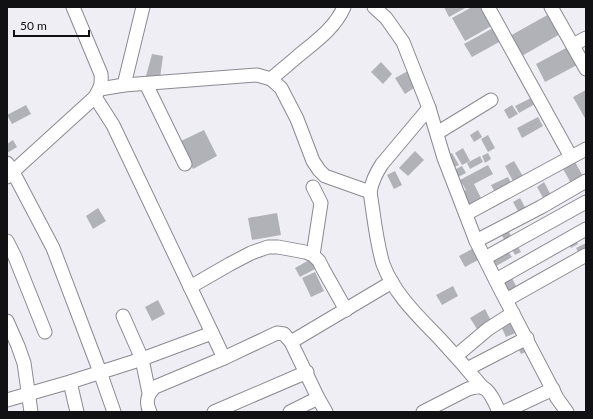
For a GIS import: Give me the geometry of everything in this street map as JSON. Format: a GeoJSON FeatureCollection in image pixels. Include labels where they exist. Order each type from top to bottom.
{"type":"FeatureCollection","features":[{"type":"Feature","properties":{"kind":"street"},"geometry":{"type":"LineString","coordinates":[[72,7],[101,74],[102,82],[98,93],[224,358]]}},
{"type":"Feature","properties":{"kind":"street"},"geometry":{"type":"LineString","coordinates":[[124,85],[143,7]]}},
{"type":"Feature","properties":{"kind":"street"},"geometry":{"type":"LineString","coordinates":[[272,79],[317,41],[336,22],[344,7]]}},
{"type":"Feature","properties":{"kind":"street"},"geometry":{"type":"LineString","coordinates":[[374,7],[386,18],[403,42],[429,108],[444,158],[476,241],[566,412]]}},
{"type":"Feature","properties":{"kind":"street"},"geometry":{"type":"LineString","coordinates":[[488,7],[571,157]]}},
{"type":"Feature","properties":{"kind":"street"},"geometry":{"type":"LineString","coordinates":[[551,7],[586,69]]}},
{"type":"Feature","properties":{"kind":"street"},"geometry":{"type":"LineString","coordinates":[[573,45],[586,38]]}},
{"type":"Feature","properties":{"kind":"street"},"geometry":{"type":"LineString","coordinates":[[114,412],[53,248],[9,170],[98,93],[124,85],[257,75],[272,79],[281,88],[297,119],[313,161],[319,170],[325,176],[370,192]]}},
{"type":"Feature","properties":{"kind":"street"},"geometry":{"type":"LineString","coordinates":[[146,84],[185,164]]}},
{"type":"Feature","properties":{"kind":"street"},"geometry":{"type":"LineString","coordinates":[[437,133],[491,100]]}},
{"type":"Feature","properties":{"kind":"street"},"geometry":{"type":"LineString","coordinates":[[429,108],[377,172],[371,184],[370,192],[379,249],[384,265],[392,282],[403,298],[487,392],[494,401],[499,412]]}},
{"type":"Feature","properties":{"kind":"street"},"geometry":{"type":"LineString","coordinates":[[466,214],[586,149]]}},
{"type":"Feature","properties":{"kind":"street"},"geometry":{"type":"LineString","coordinates":[[476,241],[581,184],[585,205],[484,258]]}},
{"type":"Feature","properties":{"kind":"street"},"geometry":{"type":"LineString","coordinates":[[313,187],[321,203],[313,255]]}},
{"type":"Feature","properties":{"kind":"street"},"geometry":{"type":"LineString","coordinates":[[496,280],[586,229]]}},
{"type":"Feature","properties":{"kind":"street"},"geometry":{"type":"LineString","coordinates":[[7,241],[15,257],[44,332]]}},
{"type":"Feature","properties":{"kind":"street"},"geometry":{"type":"LineString","coordinates":[[190,287],[251,253],[268,247],[278,247],[313,255],[323,269],[346,310]]}},
{"type":"Feature","properties":{"kind":"street"},"geometry":{"type":"LineString","coordinates":[[506,300],[586,255]]}},
{"type":"Feature","properties":{"kind":"street"},"geometry":{"type":"LineString","coordinates":[[291,342],[392,282]]}},
{"type":"Feature","properties":{"kind":"street"},"geometry":{"type":"LineString","coordinates":[[456,356],[488,329],[513,313]]}},
{"type":"Feature","properties":{"kind":"street"},"geometry":{"type":"LineString","coordinates":[[122,316],[142,358],[149,393],[148,407],[150,412]]}},
{"type":"Feature","properties":{"kind":"street"},"geometry":{"type":"LineString","coordinates":[[7,321],[24,363],[31,412]]}},
{"type":"Feature","properties":{"kind":"street"},"geometry":{"type":"LineString","coordinates":[[7,400],[70,382],[212,333]]}},
{"type":"Feature","properties":{"kind":"street"},"geometry":{"type":"LineString","coordinates":[[149,393],[155,387],[277,334],[284,334],[291,342],[326,412]]}},
{"type":"Feature","properties":{"kind":"street"},"geometry":{"type":"LineString","coordinates":[[467,369],[526,338]]}},
{"type":"Feature","properties":{"kind":"street"},"geometry":{"type":"LineString","coordinates":[[214,412],[306,372]]}},
{"type":"Feature","properties":{"kind":"street"},"geometry":{"type":"LineString","coordinates":[[70,382],[77,412]]}},
{"type":"Feature","properties":{"kind":"street"},"geometry":{"type":"LineString","coordinates":[[423,412],[468,389],[475,387],[482,388]]}},
{"type":"Feature","properties":{"kind":"street"},"geometry":{"type":"LineString","coordinates":[[504,412],[553,389]]}},
{"type":"Feature","properties":{"kind":"street"},"geometry":{"type":"LineString","coordinates":[[290,412],[318,398]]}},
{"type":"Feature","properties":{"kind":"building"},"geometry":{"type":"Polygon","coordinates":[[[444,7],[467,7],[449,17],[444,7]]]}},
{"type":"Feature","properties":{"kind":"building"},"geometry":{"type":"Polygon","coordinates":[[[472,7],[483,7],[493,25],[465,41],[452,18],[472,7]]]}},
{"type":"Feature","properties":{"kind":"building"},"geometry":{"type":"Polygon","coordinates":[[[551,13],[562,33],[520,57],[508,37],[551,13]]]}},
{"type":"Feature","properties":{"kind":"building"},"geometry":{"type":"Polygon","coordinates":[[[493,28],[501,41],[472,57],[464,44],[493,28]]]}},
{"type":"Feature","properties":{"kind":"building"},"geometry":{"type":"Polygon","coordinates":[[[568,47],[577,65],[545,82],[536,64],[568,47]]]}},
{"type":"Feature","properties":{"kind":"building"},"geometry":{"type":"Polygon","coordinates":[[[152,54],[163,56],[160,78],[146,76],[152,54]]]}},
{"type":"Feature","properties":{"kind":"building"},"geometry":{"type":"Polygon","coordinates":[[[381,62],[392,74],[383,84],[371,72],[381,62]]]}},
{"type":"Feature","properties":{"kind":"building"},"geometry":{"type":"Polygon","coordinates":[[[408,71],[417,86],[405,94],[395,78],[408,71]]]}},
{"type":"Feature","properties":{"kind":"building"},"geometry":{"type":"Polygon","coordinates":[[[586,90],[586,120],[573,97],[586,90]]]}},
{"type":"Feature","properties":{"kind":"building"},"geometry":{"type":"Polygon","coordinates":[[[531,98],[535,104],[519,113],[515,106],[531,98]]]}},
{"type":"Feature","properties":{"kind":"building"},"geometry":{"type":"Polygon","coordinates":[[[26,105],[31,114],[12,124],[7,115],[26,105]]]}},
{"type":"Feature","properties":{"kind":"building"},"geometry":{"type":"Polygon","coordinates":[[[512,105],[518,114],[509,119],[504,110],[512,105]]]}},
{"type":"Feature","properties":{"kind":"building"},"geometry":{"type":"Polygon","coordinates":[[[538,117],[543,126],[522,138],[517,128],[538,117]]]}},
{"type":"Feature","properties":{"kind":"building"},"geometry":{"type":"Polygon","coordinates":[[[204,130],[217,156],[193,169],[179,142],[204,130]]]}},
{"type":"Feature","properties":{"kind":"building"},"geometry":{"type":"Polygon","coordinates":[[[478,130],[482,137],[474,142],[470,135],[478,130]]]}},
{"type":"Feature","properties":{"kind":"building"},"geometry":{"type":"Polygon","coordinates":[[[488,135],[495,148],[488,152],[481,139],[488,135]]]}},
{"type":"Feature","properties":{"kind":"building"},"geometry":{"type":"Polygon","coordinates":[[[13,140],[17,147],[7,153],[7,144],[13,140]]]}},
{"type":"Feature","properties":{"kind":"building"},"geometry":{"type":"Polygon","coordinates":[[[463,148],[470,161],[462,165],[455,153],[463,148]]]}},
{"type":"Feature","properties":{"kind":"building"},"geometry":{"type":"Polygon","coordinates":[[[415,151],[424,160],[408,176],[399,168],[415,151]]]}},
{"type":"Feature","properties":{"kind":"building"},"geometry":{"type":"Polygon","coordinates":[[[452,153],[459,165],[452,168],[446,157],[452,153]]]}},
{"type":"Feature","properties":{"kind":"building"},"geometry":{"type":"Polygon","coordinates":[[[488,153],[491,159],[485,163],[482,156],[488,153]]]}},
{"type":"Feature","properties":{"kind":"building"},"geometry":{"type":"Polygon","coordinates":[[[480,156],[483,162],[470,169],[467,163],[480,156]]]}},
{"type":"Feature","properties":{"kind":"building"},"geometry":{"type":"Polygon","coordinates":[[[514,161],[524,178],[514,183],[505,166],[514,161]]]}},
{"type":"Feature","properties":{"kind":"building"},"geometry":{"type":"Polygon","coordinates":[[[575,162],[584,178],[572,185],[563,169],[575,162]]]}},
{"type":"Feature","properties":{"kind":"building"},"geometry":{"type":"Polygon","coordinates":[[[488,165],[493,174],[474,184],[484,204],[472,211],[462,192],[466,190],[460,180],[488,165]]]}},
{"type":"Feature","properties":{"kind":"building"},"geometry":{"type":"Polygon","coordinates":[[[462,166],[466,173],[458,177],[454,170],[462,166]]]}},
{"type":"Feature","properties":{"kind":"building"},"geometry":{"type":"Polygon","coordinates":[[[395,171],[402,185],[394,189],[387,175],[395,171]]]}},
{"type":"Feature","properties":{"kind":"building"},"geometry":{"type":"Polygon","coordinates":[[[508,177],[513,187],[497,196],[491,185],[508,177]]]}},
{"type":"Feature","properties":{"kind":"building"},"geometry":{"type":"Polygon","coordinates":[[[544,182],[553,199],[546,203],[537,187],[544,182]]]}},
{"type":"Feature","properties":{"kind":"building"},"geometry":{"type":"Polygon","coordinates":[[[520,198],[526,209],[519,213],[513,202],[520,198]]]}},
{"type":"Feature","properties":{"kind":"building"},"geometry":{"type":"Polygon","coordinates":[[[98,208],[106,221],[93,229],[86,216],[98,208]]]}},
{"type":"Feature","properties":{"kind":"building"},"geometry":{"type":"Polygon","coordinates":[[[277,213],[281,235],[252,240],[248,218],[277,213]]]}},
{"type":"Feature","properties":{"kind":"building"},"geometry":{"type":"Polygon","coordinates":[[[506,227],[514,241],[507,244],[499,231],[506,227]]]}},
{"type":"Feature","properties":{"kind":"building"},"geometry":{"type":"Polygon","coordinates":[[[575,238],[578,244],[571,248],[568,242],[575,238]]]}},
{"type":"Feature","properties":{"kind":"building"},"geometry":{"type":"Polygon","coordinates":[[[586,243],[586,254],[581,257],[576,248],[586,243]]]}},
{"type":"Feature","properties":{"kind":"building"},"geometry":{"type":"Polygon","coordinates":[[[517,245],[521,252],[515,255],[511,248],[517,245]]]}},
{"type":"Feature","properties":{"kind":"building"},"geometry":{"type":"Polygon","coordinates":[[[472,249],[478,260],[465,267],[459,256],[472,249]]]}},
{"type":"Feature","properties":{"kind":"building"},"geometry":{"type":"Polygon","coordinates":[[[507,250],[512,257],[496,266],[492,258],[507,250]]]}},
{"type":"Feature","properties":{"kind":"building"},"geometry":{"type":"Polygon","coordinates":[[[311,259],[317,268],[300,277],[295,268],[311,259]]]}},
{"type":"Feature","properties":{"kind":"building"},"geometry":{"type":"Polygon","coordinates":[[[315,272],[324,291],[311,297],[302,278],[315,272]]]}},
{"type":"Feature","properties":{"kind":"building"},"geometry":{"type":"Polygon","coordinates":[[[511,276],[518,290],[507,296],[499,283],[511,276]]]}},
{"type":"Feature","properties":{"kind":"building"},"geometry":{"type":"Polygon","coordinates":[[[453,286],[458,296],[442,305],[436,295],[453,286]]]}},
{"type":"Feature","properties":{"kind":"building"},"geometry":{"type":"Polygon","coordinates":[[[158,300],[165,314],[152,321],[145,307],[158,300]]]}},
{"type":"Feature","properties":{"kind":"building"},"geometry":{"type":"Polygon","coordinates":[[[485,309],[491,321],[477,329],[470,318],[485,309]]]}},
{"type":"Feature","properties":{"kind":"building"},"geometry":{"type":"Polygon","coordinates":[[[511,318],[518,332],[506,337],[500,324],[511,318]]]}},
{"type":"Feature","properties":{"kind":"building"},"geometry":{"type":"Polygon","coordinates":[[[524,342],[528,351],[521,354],[517,346],[524,342]]]}}]}
